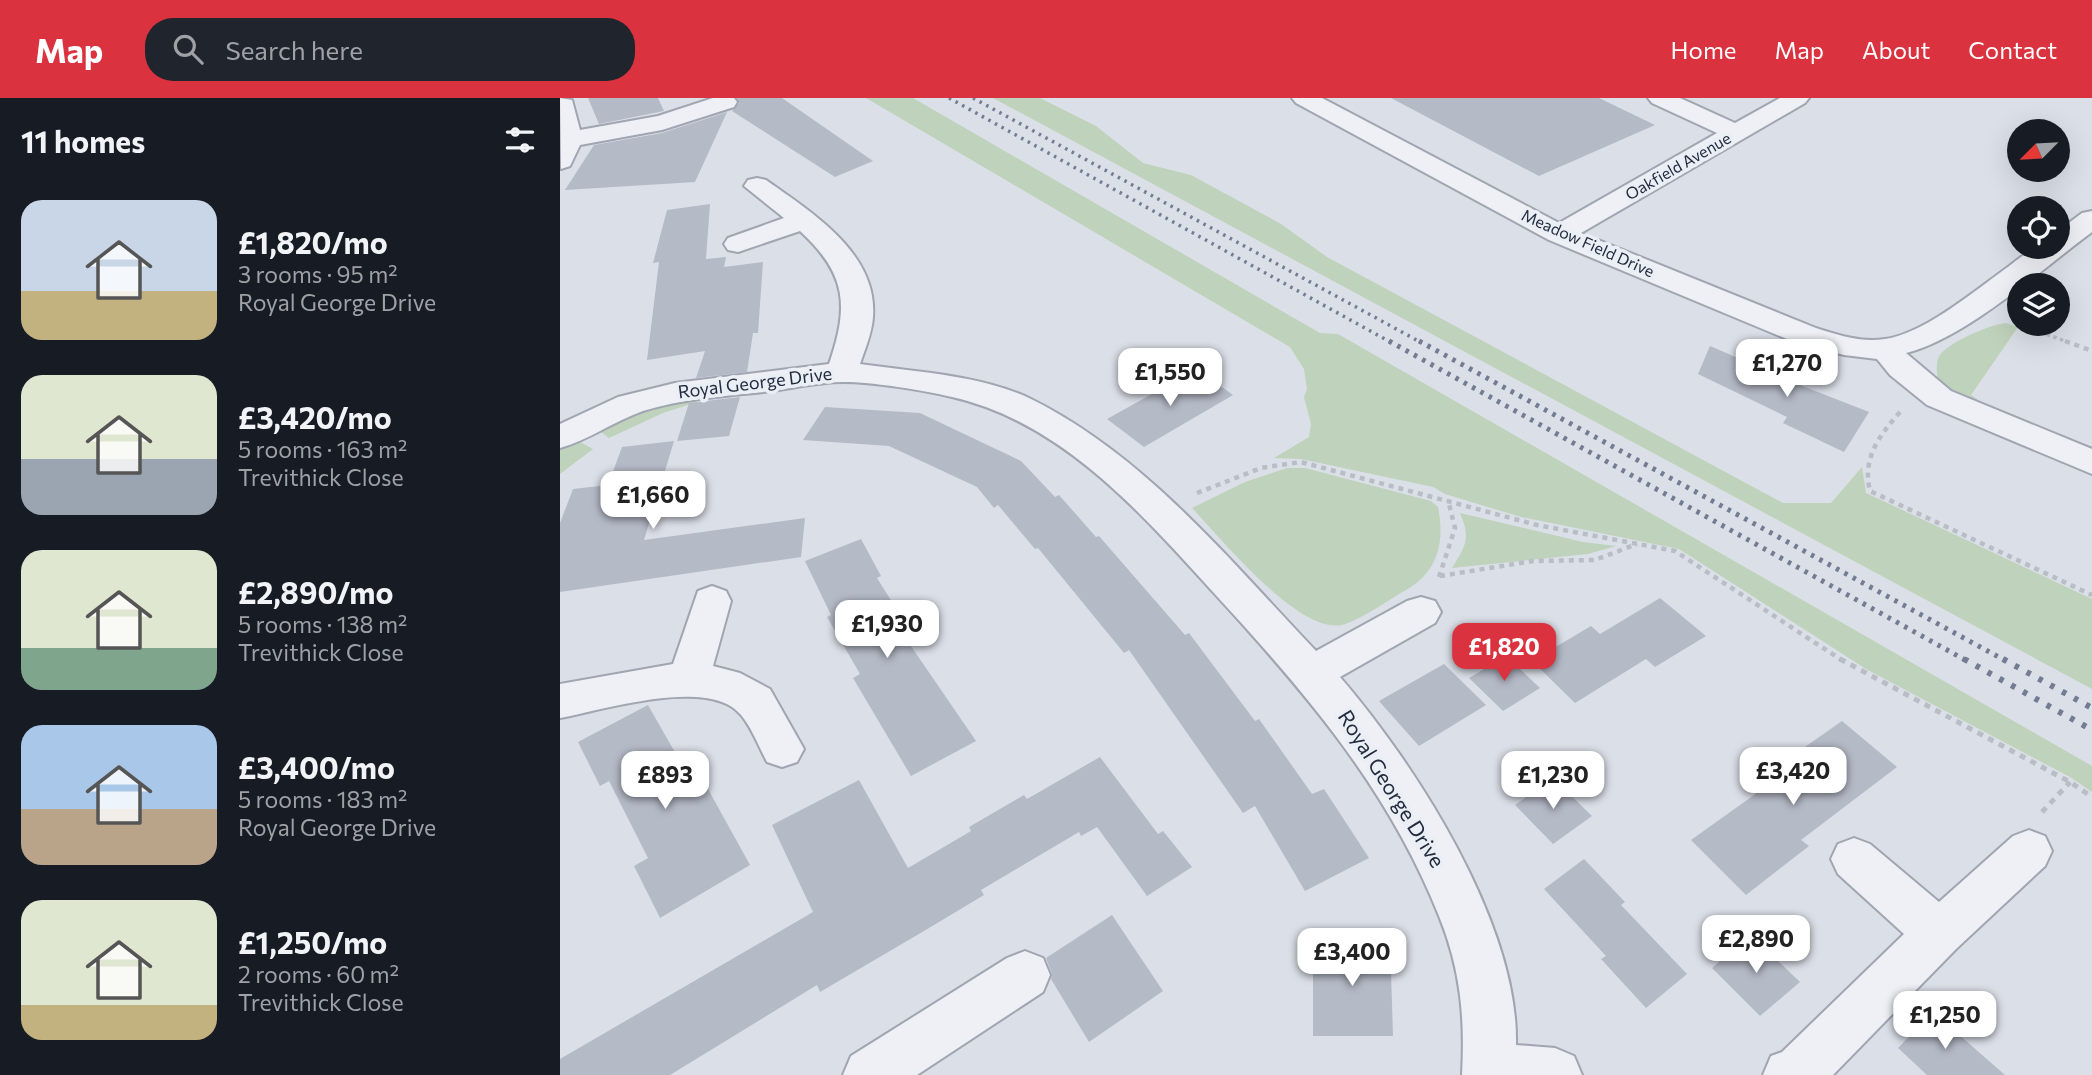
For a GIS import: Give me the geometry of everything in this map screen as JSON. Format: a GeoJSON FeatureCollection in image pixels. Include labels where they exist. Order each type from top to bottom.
{"type":"FeatureCollection","features":[{"type":"Feature","properties":{"kind":"street","name":"Meadow Field Drive"},"geometry":{"type":"LineString","coordinates":[[1304,98],[1559,234],[1805,335],[1840,346],[1886,349],[1921,336],[1971,306],[2037,259]]}},
{"type":"Feature","properties":{"kind":"street"},"geometry":{"type":"LineString","coordinates":[[1660,98],[1735,132]]}},
{"type":"Feature","properties":{"kind":"street","name":"Oakfield Avenue"},"geometry":{"type":"LineString","coordinates":[[1559,234],[1797,98]]}},
{"type":"Feature","properties":{"kind":"street"},"geometry":{"type":"LineString","coordinates":[[560,100],[565,151],[672,130],[725,102]]}},
{"type":"Feature","properties":{"kind":"street"},"geometry":{"type":"LineString","coordinates":[[757,186],[824,236],[851,270],[859,312],[842,372]]}},
{"type":"Feature","properties":{"kind":"street"},"geometry":{"type":"LineString","coordinates":[[2070,235],[2092,219]]}},
{"type":"Feature","properties":{"kind":"street"},"geometry":{"type":"LineString","coordinates":[[738,244],[803,220]]}},
{"type":"Feature","properties":{"kind":"street"},"geometry":{"type":"LineString","coordinates":[[1886,349],[1922,387],[1939,398],[2092,462]]}},
{"type":"Feature","properties":{"kind":"street","name":"Royal George Drive"},"geometry":{"type":"LineString","coordinates":[[560,437],[630,404],[675,393],[842,372],[955,387],[1018,406],[1090,449],[1158,509],[1312,673],[1348,716],[1410,810],[1441,865],[1465,919],[1492,1020],[1489,1072]]}},
{"type":"Feature","properties":{"kind":"street"},"geometry":{"type":"LineString","coordinates":[[1312,673],[1425,598]]}},
{"type":"Feature","properties":{"kind":"street"},"geometry":{"type":"LineString","coordinates":[[689,678],[712,601]]}},
{"type":"Feature","properties":{"kind":"street"},"geometry":{"type":"LineString","coordinates":[[560,701],[689,678],[725,685],[755,701],[782,749]]}},
{"type":"Feature","properties":{"kind":"street"},"geometry":{"type":"LineString","coordinates":[[1798,1074],[1939,933],[2029,851]]}},
{"type":"Feature","properties":{"kind":"street"},"geometry":{"type":"LineString","coordinates":[[1854,859],[1939,933]]}},
{"type":"Feature","properties":{"kind":"street"},"geometry":{"type":"LineString","coordinates":[[870,1075],[921,1061],[1025,975]]}},
{"type":"Feature","properties":{"kind":"street"},"geometry":{"type":"LineString","coordinates":[[1489,1072],[1555,1075]]}},
{"type":"Feature","properties":{"kind":"path"},"geometry":{"type":"LineString","coordinates":[[1971,306],[2092,351]]}},
{"type":"Feature","properties":{"kind":"path"},"geometry":{"type":"LineString","coordinates":[[1922,387],[1877,438],[1867,468],[1870,491],[2092,595]]}},
{"type":"Feature","properties":{"kind":"path"},"geometry":{"type":"LineString","coordinates":[[1158,509],[1254,469],[1276,463],[1301,462],[1537,525],[1675,551],[1858,671],[2070,782],[2092,797]]}},
{"type":"Feature","properties":{"kind":"path"},"geometry":{"type":"LineString","coordinates":[[1425,598],[1439,576],[1455,528],[1448,500]]}},
{"type":"Feature","properties":{"kind":"path"},"geometry":{"type":"LineString","coordinates":[[1439,576],[1533,561],[1595,560],[1637,544]]}},
{"type":"Feature","properties":{"kind":"green space"},"geometry":{"type":"Polygon","coordinates":[[[866,98],[913,98],[1320,333],[1338,334],[2092,766],[2092,792],[2070,777],[1866,669],[1679,549],[1521,517],[1445,494],[1433,487],[1301,459],[1274,458],[1309,437],[1311,424],[1304,397],[1307,389],[1304,369],[1290,347],[866,98]]]}},
{"type":"Feature","properties":{"kind":"green space"},"geometry":{"type":"Polygon","coordinates":[[[993,98],[1040,98],[1096,126],[1143,163],[1191,175],[1281,224],[1327,257],[1783,503],[1831,503],[1862,467],[1866,493],[2092,599],[2092,689],[993,98]]]}},
{"type":"Feature","properties":{"kind":"green space"},"geometry":{"type":"Polygon","coordinates":[[[2007,323],[2007,336],[2012,336],[1971,395],[1977,399],[1975,403],[1948,391],[1938,382],[1937,361],[1952,345],[1991,327],[2007,323]]]}},
{"type":"Feature","properties":{"kind":"green space"},"geometry":{"type":"Polygon","coordinates":[[[700,396],[697,402],[663,413],[609,438],[601,432],[646,408],[700,396]]]}},
{"type":"Feature","properties":{"kind":"green space"},"geometry":{"type":"Polygon","coordinates":[[[580,442],[593,449],[560,474],[560,449],[580,442]]]}},
{"type":"Feature","properties":{"kind":"green space"},"geometry":{"type":"Polygon","coordinates":[[[1287,468],[1305,468],[1431,501],[1438,507],[1440,520],[1439,544],[1432,565],[1417,583],[1345,624],[1327,625],[1285,602],[1241,561],[1192,508],[1245,482],[1287,468]]]}},
{"type":"Feature","properties":{"kind":"green space"},"geometry":{"type":"Polygon","coordinates":[[[1460,513],[1583,542],[1616,546],[1588,554],[1452,568],[1461,553],[1466,536],[1460,513]]]}},
{"type":"Feature","properties":{"kind":"building"},"geometry":{"type":"Polygon","coordinates":[[[588,98],[658,98],[664,111],[599,124],[588,98]]]}},
{"type":"Feature","properties":{"kind":"building"},"geometry":{"type":"Polygon","coordinates":[[[737,98],[782,98],[873,161],[835,177],[732,111],[739,103],[737,98]]]}},
{"type":"Feature","properties":{"kind":"building"},"geometry":{"type":"Polygon","coordinates":[[[1391,98],[1599,98],[1655,125],[1539,176],[1391,98]]]}},
{"type":"Feature","properties":{"kind":"building"},"geometry":{"type":"Polygon","coordinates":[[[727,112],[695,182],[565,190],[594,145],[662,133],[727,112]]]}},
{"type":"Feature","properties":{"kind":"building"},"geometry":{"type":"Polygon","coordinates":[[[710,204],[706,259],[726,257],[724,267],[763,262],[758,333],[753,333],[747,372],[696,378],[705,351],[647,360],[659,262],[653,263],[667,210],[710,204]]]}},
{"type":"Feature","properties":{"kind":"building"},"geometry":{"type":"Polygon","coordinates":[[[1710,346],[1869,412],[1844,452],[1783,423],[1787,417],[1698,374],[1710,346]]]}},
{"type":"Feature","properties":{"kind":"building"},"geometry":{"type":"Polygon","coordinates":[[[1197,369],[1233,395],[1144,447],[1107,419],[1197,369]]]}},
{"type":"Feature","properties":{"kind":"building"},"geometry":{"type":"Polygon","coordinates":[[[740,397],[729,436],[677,441],[689,403],[740,397]]]}},
{"type":"Feature","properties":{"kind":"building"},"geometry":{"type":"Polygon","coordinates":[[[825,407],[920,413],[1021,461],[1055,497],[1059,495],[1096,537],[1099,536],[1185,635],[1189,633],[1255,721],[1259,719],[1312,794],[1324,789],[1369,858],[1305,891],[1255,806],[1243,813],[1129,650],[1124,653],[1038,548],[1035,549],[998,505],[994,508],[977,487],[889,446],[803,440],[825,407]]]}},
{"type":"Feature","properties":{"kind":"building"},"geometry":{"type":"Polygon","coordinates":[[[674,441],[644,540],[805,518],[801,557],[560,592],[560,523],[573,489],[608,485],[622,447],[674,441]]]}},
{"type":"Feature","properties":{"kind":"building"},"geometry":{"type":"Polygon","coordinates":[[[861,539],[881,576],[877,578],[909,629],[902,633],[976,741],[911,776],[853,678],[860,674],[827,617],[831,615],[805,561],[861,539]]]}},
{"type":"Feature","properties":{"kind":"building"},"geometry":{"type":"Polygon","coordinates":[[[1660,598],[1706,636],[1655,667],[1646,659],[1575,703],[1532,661],[1591,626],[1600,634],[1660,598]]]}},
{"type":"Feature","properties":{"kind":"building"},"geometry":{"type":"Polygon","coordinates":[[[1506,656],[1540,688],[1503,711],[1469,678],[1506,656]]]}},
{"type":"Feature","properties":{"kind":"building"},"geometry":{"type":"Polygon","coordinates":[[[1444,664],[1486,705],[1419,746],[1379,701],[1444,664]]]}},
{"type":"Feature","properties":{"kind":"building"},"geometry":{"type":"Polygon","coordinates":[[[648,705],[677,756],[687,751],[750,865],[660,918],[634,866],[648,858],[609,781],[600,786],[578,742],[648,705]]]}},
{"type":"Feature","properties":{"kind":"building"},"geometry":{"type":"Polygon","coordinates":[[[1842,721],[1897,767],[1801,840],[1809,846],[1746,895],[1691,840],[1792,768],[1785,761],[1842,721]]]}},
{"type":"Feature","properties":{"kind":"building"},"geometry":{"type":"Polygon","coordinates":[[[1100,757],[1158,834],[1163,831],[1192,867],[1147,896],[1097,827],[1081,836],[1079,832],[981,890],[984,895],[924,931],[820,992],[817,985],[670,1075],[560,1075],[560,1059],[813,912],[772,825],[859,780],[908,868],[971,831],[969,827],[1024,795],[1027,799],[1100,757]]]}},
{"type":"Feature","properties":{"kind":"building"},"geometry":{"type":"Polygon","coordinates":[[[1553,778],[1592,816],[1553,844],[1515,805],[1553,778]]]}},
{"type":"Feature","properties":{"kind":"building"},"geometry":{"type":"Polygon","coordinates":[[[1584,859],[1625,902],[1621,905],[1687,974],[1646,1008],[1601,959],[1606,956],[1544,889],[1584,859]]]}},
{"type":"Feature","properties":{"kind":"building"},"geometry":{"type":"Polygon","coordinates":[[[1112,915],[1163,991],[1089,1042],[1051,979],[1052,974],[1046,958],[1112,915]]]}},
{"type":"Feature","properties":{"kind":"building"},"geometry":{"type":"Polygon","coordinates":[[[1751,935],[1800,982],[1760,1016],[1712,968],[1751,935]]]}},
{"type":"Feature","properties":{"kind":"building"},"geometry":{"type":"Polygon","coordinates":[[[1313,939],[1390,939],[1393,1036],[1313,1036],[1313,939]]]}},
{"type":"Feature","properties":{"kind":"building"},"geometry":{"type":"Polygon","coordinates":[[[1933,1012],[2005,1075],[1927,1075],[1898,1048],[1933,1012]]]}},
{"type":"Feature","properties":{"kind":"railway"},"geometry":{"type":"LineString","coordinates":[[949,98],[1392,343]]}},
{"type":"Feature","properties":{"kind":"railway"},"geometry":{"type":"LineString","coordinates":[[973,98],[1422,343]]}},
{"type":"Feature","properties":{"kind":"railway"},"geometry":{"type":"LineString","coordinates":[[1389,341],[1967,661]]}},
{"type":"Feature","properties":{"kind":"railway"},"geometry":{"type":"LineString","coordinates":[[1419,341],[2006,661]]}},
{"type":"Feature","properties":{"kind":"railway"},"geometry":{"type":"LineString","coordinates":[[1964,659],[2092,730]]}},
{"type":"Feature","properties":{"kind":"railway"},"geometry":{"type":"LineString","coordinates":[[2003,659],[2092,708]]}}]}
